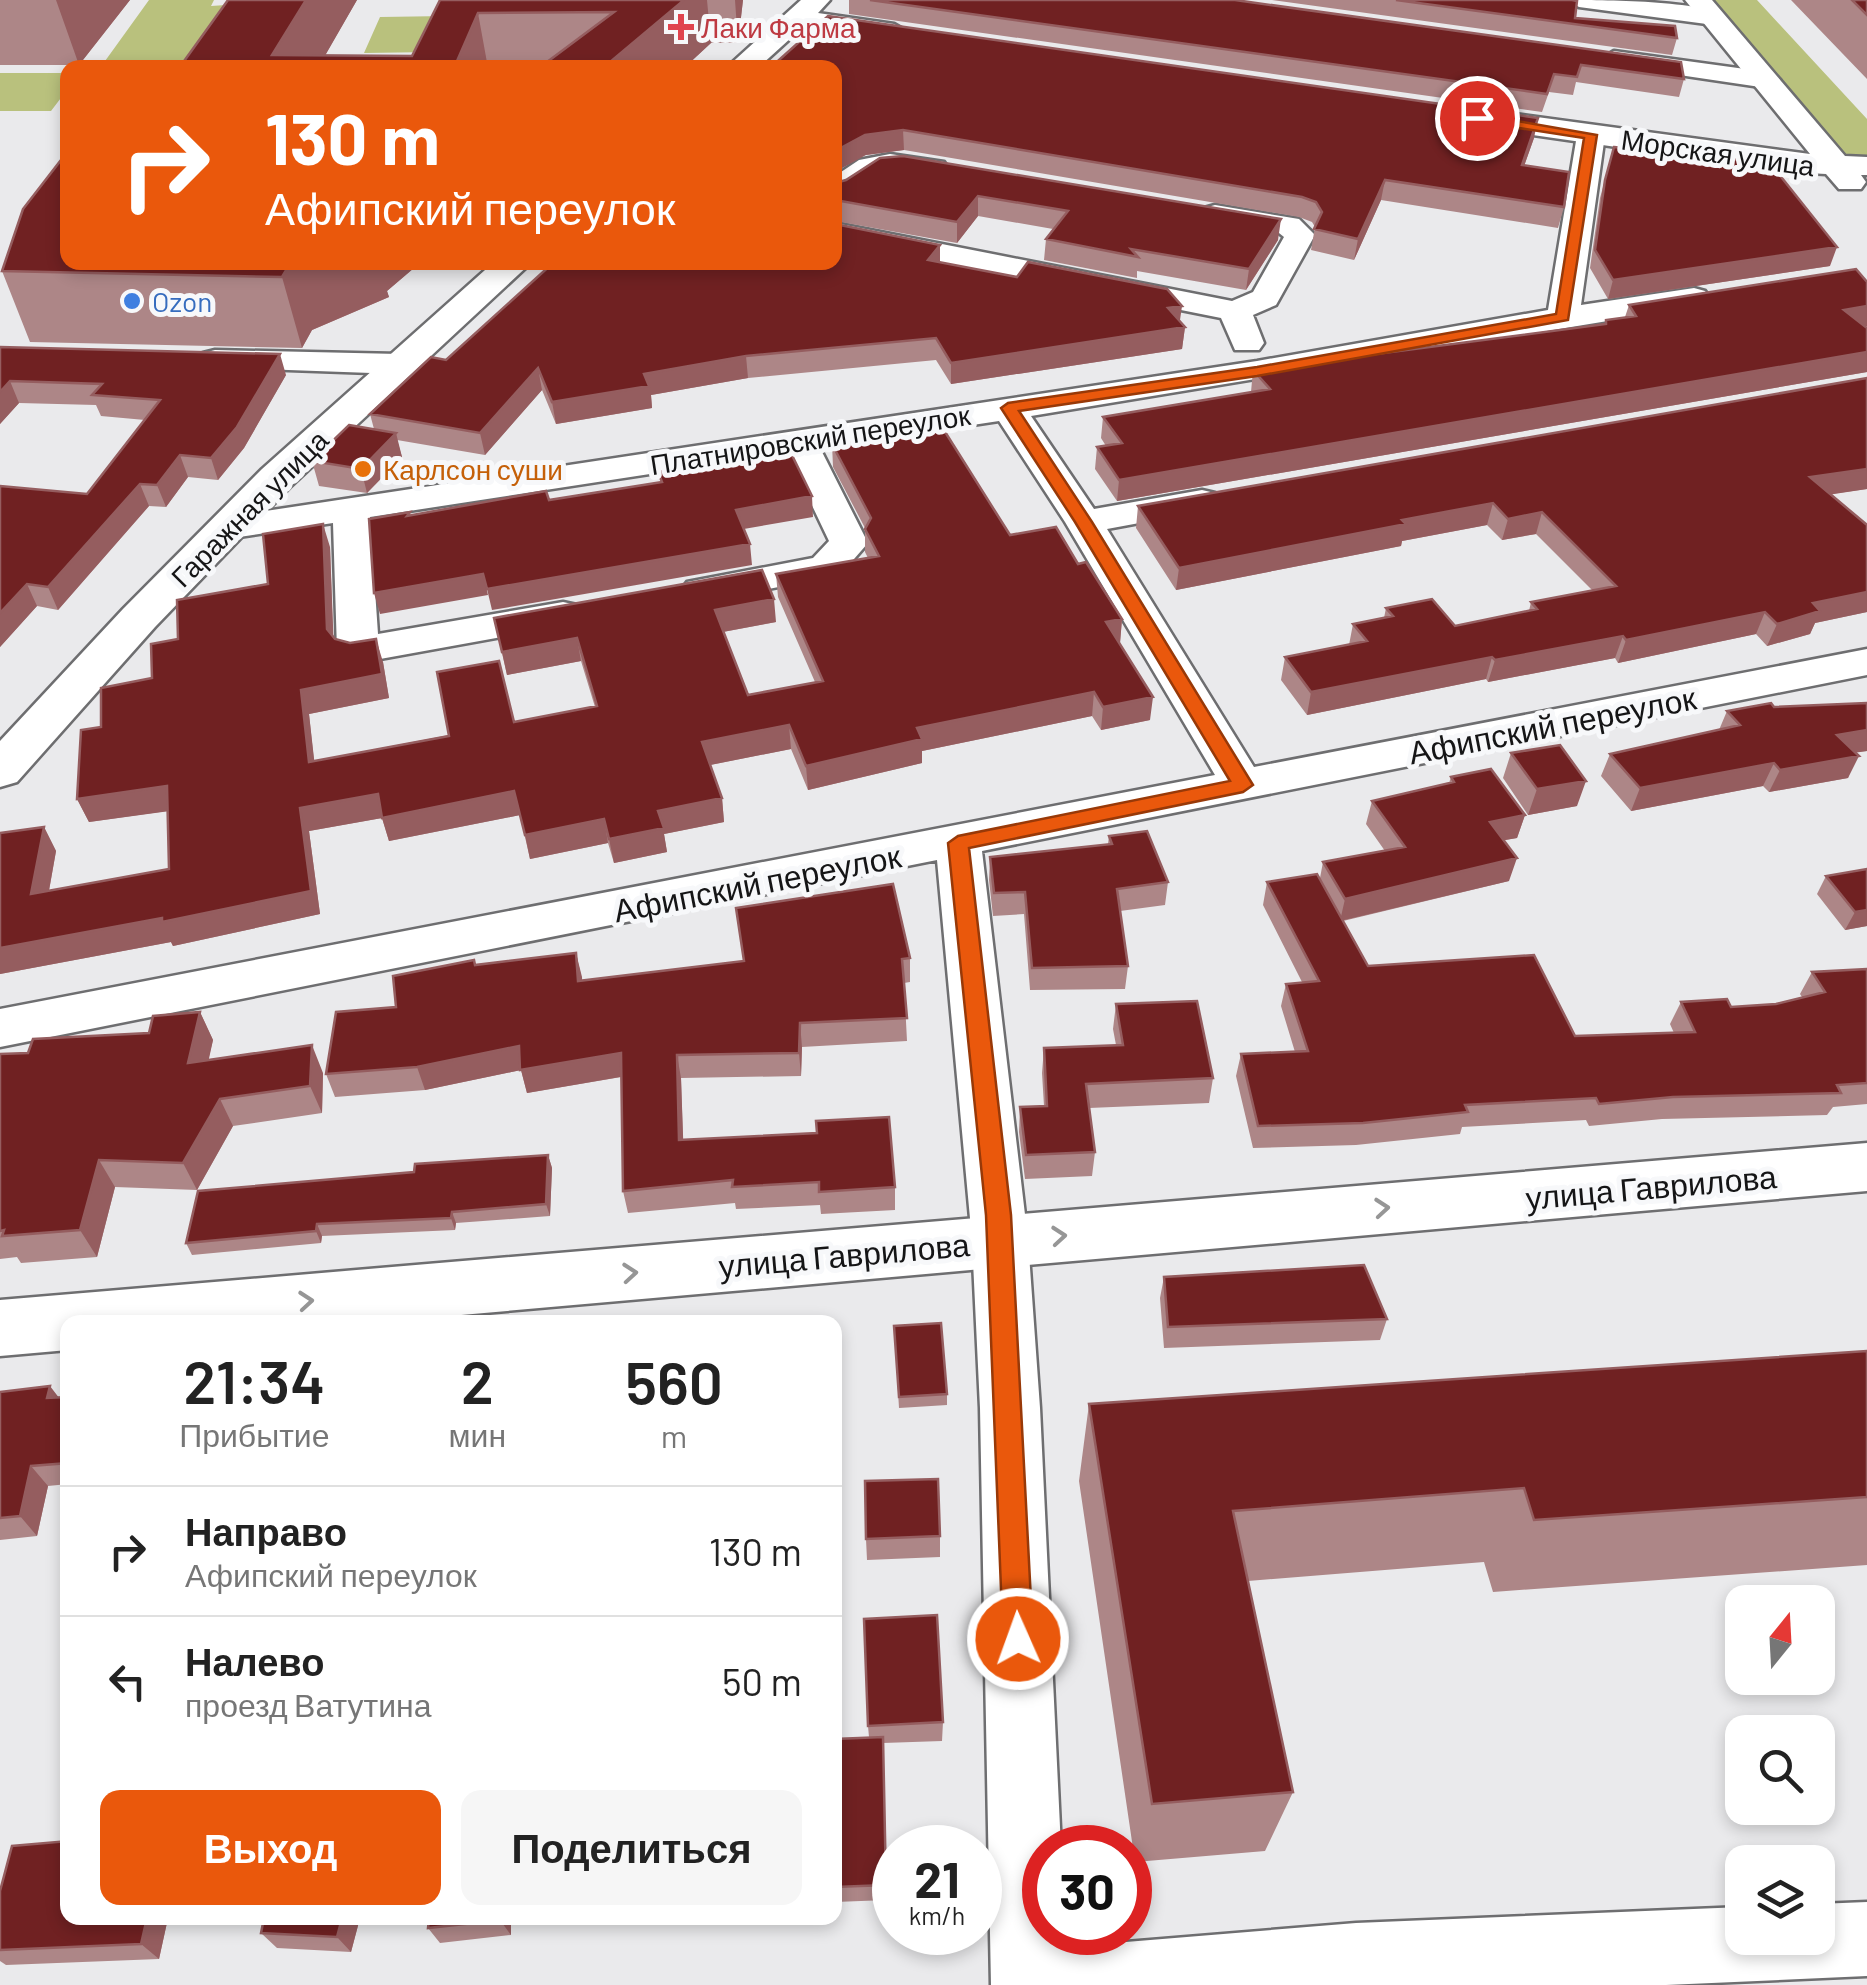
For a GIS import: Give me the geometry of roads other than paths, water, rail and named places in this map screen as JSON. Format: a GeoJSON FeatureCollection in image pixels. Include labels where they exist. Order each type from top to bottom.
{"type":"FeatureCollection","features":[{"type":"Feature","properties":{"kind":"street"},"geometry":{"type":"LineString","coordinates":[[1580,0],[1706,9],[1852,167],[1867,201]]}},
{"type":"Feature","properties":{"kind":"street"},"geometry":{"type":"LineString","coordinates":[[749,60],[807,9],[931,37]]}},
{"type":"Feature","properties":{"kind":"street"},"geometry":{"type":"LineString","coordinates":[[1582,54],[1768,80]]}},
{"type":"Feature","properties":{"kind":"street","name":"Морская улица"},"geometry":{"type":"LineString","coordinates":[[1436,112],[1852,167]]}},
{"type":"Feature","properties":{"kind":"street"},"geometry":{"type":"LineString","coordinates":[[1562,317],[1591,135]]}},
{"type":"Feature","properties":{"kind":"street"},"geometry":{"type":"LineString","coordinates":[[842,185],[860,168],[880,162],[961,172]]}},
{"type":"Feature","properties":{"kind":"street"},"geometry":{"type":"LineString","coordinates":[[842,233],[1235,311],[1265,298],[1300,235],[1298,230],[1192,210]]}},
{"type":"Feature","properties":{"kind":"street","name":"Гаражная улица"},"geometry":{"type":"LineString","coordinates":[[0,771],[226,528],[506,270]]}},
{"type":"Feature","properties":{"kind":"street","name":"Платнировский переулок"},"geometry":{"type":"LineString","coordinates":[[226,528],[1257,372],[1562,317],[1734,292]]}},
{"type":"Feature","properties":{"kind":"street"},"geometry":{"type":"LineString","coordinates":[[1235,311],[1257,372]]}},
{"type":"Feature","properties":{"kind":"street"},"geometry":{"type":"LineString","coordinates":[[176,359],[400,364]]}},
{"type":"Feature","properties":{"kind":"street"},"geometry":{"type":"LineString","coordinates":[[1008,408],[1084,522],[1243,785]]}},
{"type":"Feature","properties":{"kind":"street"},"geometry":{"type":"LineString","coordinates":[[670,595],[826,568],[849,543],[798,442]]}},
{"type":"Feature","properties":{"kind":"street"},"geometry":{"type":"LineString","coordinates":[[1084,522],[1240,494]]}},
{"type":"Feature","properties":{"kind":"street"},"geometry":{"type":"LineString","coordinates":[[351,510],[358,650],[592,609]]}},
{"type":"Feature","properties":{"kind":"street","name":"Афипский переулок"},"geometry":{"type":"LineString","coordinates":[[0,1028],[1867,662]]}},
{"type":"Feature","properties":{"kind":"street"},"geometry":{"type":"LineString","coordinates":[[958,843],[1000,1240],[1010,1408],[1029,1985]]}},
{"type":"Feature","properties":{"kind":"street","name":"улица Гаврилова"},"geometry":{"type":"LineString","coordinates":[[148,1315],[1867,1168]]}},
{"type":"Feature","properties":{"kind":"street","name":"улица Гаврилова"},"geometry":{"type":"LineString","coordinates":[[0,1328],[60,1323]]}},
{"type":"Feature","properties":{"kind":"street"},"geometry":{"type":"LineString","coordinates":[[1061,1985],[1356,1962],[1867,1939]]}},
{"type":"Feature","properties":{"kind":"place","name":"Лаки Фарма"},"geometry":{"type":"Point","coordinates":[681,27]}},
{"type":"Feature","properties":{"kind":"place","name":"Ozon"},"geometry":{"type":"Point","coordinates":[132,301]}},
{"type":"Feature","properties":{"kind":"place","name":"Карлсон суши"},"geometry":{"type":"Point","coordinates":[363,469]}}]}
